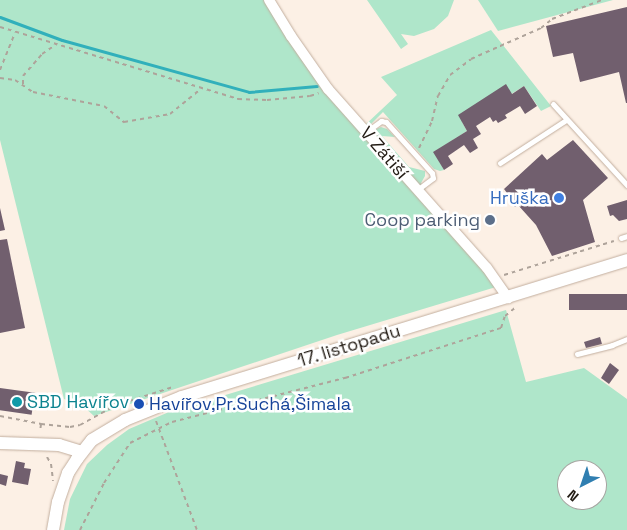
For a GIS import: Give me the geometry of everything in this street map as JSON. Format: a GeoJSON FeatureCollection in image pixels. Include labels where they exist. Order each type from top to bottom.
{"type":"FeatureCollection","features":[{"type":"Feature","properties":{"kind":"street","name":"V Zátiší"},"geometry":{"type":"LineString","coordinates":[[270,0],[291,36],[328,89],[513,301]]}},
{"type":"Feature","properties":{"kind":"street","name":"17. listopadu"},"geometry":{"type":"LineString","coordinates":[[53,530],[58,502],[68,473],[82,452],[105,430],[182,397],[513,301],[627,260]]}},
{"type":"Feature","properties":{"kind":"street"},"geometry":{"type":"LineString","coordinates":[[0,443],[59,445],[82,452]]}},
{"type":"Feature","properties":{"kind":"lane"},"geometry":{"type":"LineString","coordinates":[[553,104],[627,185]]}},
{"type":"Feature","properties":{"kind":"lane"},"geometry":{"type":"LineString","coordinates":[[500,163],[566,120]]}},
{"type":"Feature","properties":{"kind":"lane"},"geometry":{"type":"LineString","coordinates":[[366,132],[381,121],[386,122],[432,172],[433,178],[417,190]]}},
{"type":"Feature","properties":{"kind":"lane"},"geometry":{"type":"LineString","coordinates":[[621,238],[627,236]]}},
{"type":"Feature","properties":{"kind":"lane"},"geometry":{"type":"LineString","coordinates":[[577,354],[627,339]]}},
{"type":"Feature","properties":{"kind":"path"},"geometry":{"type":"LineString","coordinates":[[414,153],[429,129],[438,96],[450,75],[471,59],[541,28],[552,19],[602,0]]}},
{"type":"Feature","properties":{"kind":"path"},"geometry":{"type":"LineString","coordinates":[[0,27],[238,99],[267,100],[310,96],[328,89]]}},
{"type":"Feature","properties":{"kind":"path"},"geometry":{"type":"LineString","coordinates":[[0,70],[16,32]]}},
{"type":"Feature","properties":{"kind":"path"},"geometry":{"type":"LineString","coordinates":[[24,86],[23,76],[42,54],[57,44]]}},
{"type":"Feature","properties":{"kind":"path"},"geometry":{"type":"LineString","coordinates":[[0,78],[15,80],[33,92],[104,106],[124,122],[170,114],[202,88]]}},
{"type":"Feature","properties":{"kind":"path"},"geometry":{"type":"LineString","coordinates":[[497,281],[502,275],[621,238]]}},
{"type":"Feature","properties":{"kind":"path"},"geometry":{"type":"LineString","coordinates":[[80,530],[124,449],[130,442],[158,428],[345,378],[501,328],[513,301]]}},
{"type":"Feature","properties":{"kind":"path"},"geometry":{"type":"LineString","coordinates":[[0,416],[41,424],[70,427],[80,425],[114,406],[180,384]]}},
{"type":"Feature","properties":{"kind":"path"},"geometry":{"type":"LineString","coordinates":[[152,409],[197,530]]}},
{"type":"Feature","properties":{"kind":"path"},"geometry":{"type":"LineString","coordinates":[[38,438],[41,424]]}},
{"type":"Feature","properties":{"kind":"path"},"geometry":{"type":"LineString","coordinates":[[41,456],[48,458],[51,464],[54,489]]}},
{"type":"Feature","properties":{"kind":"green space"},"geometry":{"type":"Polygon","coordinates":[[[0,0],[271,0],[333,89],[364,126],[397,95],[381,77],[491,30],[551,106],[541,111],[524,86],[497,103],[495,101],[462,122],[467,131],[434,152],[444,170],[440,171],[434,169],[383,112],[370,125],[374,130],[381,127],[387,129],[395,137],[382,136],[409,167],[425,171],[425,176],[421,183],[426,188],[421,192],[496,287],[337,335],[94,416],[83,406],[64,399],[0,140],[0,0]]]}},
{"type":"Feature","properties":{"kind":"green space"},"geometry":{"type":"Polygon","coordinates":[[[367,0],[454,0],[448,16],[434,29],[414,36],[401,34],[408,44],[401,49],[367,0]]]}},
{"type":"Feature","properties":{"kind":"green space"},"geometry":{"type":"Polygon","coordinates":[[[478,0],[613,0],[498,31],[478,0]]]}},
{"type":"Feature","properties":{"kind":"green space"},"geometry":{"type":"Polygon","coordinates":[[[506,310],[526,382],[584,368],[627,399],[627,530],[64,530],[70,499],[87,464],[107,445],[129,429],[169,412],[506,310]]]}},
{"type":"Feature","properties":{"kind":"building"},"geometry":{"type":"Polygon","coordinates":[[[627,7],[626,103],[619,72],[580,82],[573,53],[553,57],[546,26],[627,7]]]}},
{"type":"Feature","properties":{"kind":"building"},"geometry":{"type":"Polygon","coordinates":[[[506,84],[512,94],[524,86],[537,106],[525,114],[520,106],[505,115],[507,118],[498,123],[496,120],[493,122],[490,117],[476,126],[481,134],[473,139],[478,148],[470,153],[464,145],[448,156],[453,164],[444,170],[433,152],[467,131],[458,115],[506,84]]]}},
{"type":"Feature","properties":{"kind":"building"},"geometry":{"type":"Polygon","coordinates":[[[573,140],[608,178],[583,200],[595,242],[552,256],[536,225],[518,205],[515,207],[508,199],[510,197],[504,189],[542,154],[547,160],[573,140]]]}},
{"type":"Feature","properties":{"kind":"building"},"geometry":{"type":"Polygon","coordinates":[[[627,200],[627,219],[619,221],[613,215],[610,216],[607,206],[627,200]]]}},
{"type":"Feature","properties":{"kind":"building"},"geometry":{"type":"Polygon","coordinates":[[[0,208],[5,230],[0,231],[0,208]]]}},
{"type":"Feature","properties":{"kind":"building"},"geometry":{"type":"Polygon","coordinates":[[[7,239],[25,328],[0,333],[0,240],[7,239]]]}},
{"type":"Feature","properties":{"kind":"building"},"geometry":{"type":"Polygon","coordinates":[[[569,294],[627,294],[627,310],[569,310],[569,294]]]}},
{"type":"Feature","properties":{"kind":"building"},"geometry":{"type":"Polygon","coordinates":[[[600,337],[602,344],[586,348],[584,342],[600,337]]]}},
{"type":"Feature","properties":{"kind":"building"},"geometry":{"type":"Polygon","coordinates":[[[610,363],[619,370],[609,384],[601,378],[610,363]]]}},
{"type":"Feature","properties":{"kind":"building","name":"SBD Havířov"},"geometry":{"type":"Polygon","coordinates":[[[0,388],[35,393],[32,415],[0,410],[0,388]]]}},
{"type":"Feature","properties":{"kind":"building"},"geometry":{"type":"Polygon","coordinates":[[[16,461],[25,463],[24,468],[31,469],[28,485],[12,482],[16,461]]]}},
{"type":"Feature","properties":{"kind":"building"},"geometry":{"type":"Polygon","coordinates":[[[0,474],[8,476],[6,486],[0,484],[0,474]]]}},
{"type":"Feature","properties":{"kind":"waterway"},"geometry":{"type":"LineString","coordinates":[[0,17],[62,40],[249,92],[317,86]]}},
{"type":"Feature","properties":{"kind":"place","name":"Hruška"},"geometry":{"type":"Point","coordinates":[559,198]}},
{"type":"Feature","properties":{"kind":"place","name":"Coop parking"},"geometry":{"type":"Point","coordinates":[490,220]}},
{"type":"Feature","properties":{"kind":"place","name":"SBD Havířov"},"geometry":{"type":"Point","coordinates":[17,402]}},
{"type":"Feature","properties":{"kind":"place","name":"Havířov,Pr.Suchá,Šimala"},"geometry":{"type":"Point","coordinates":[139,404]}}]}
